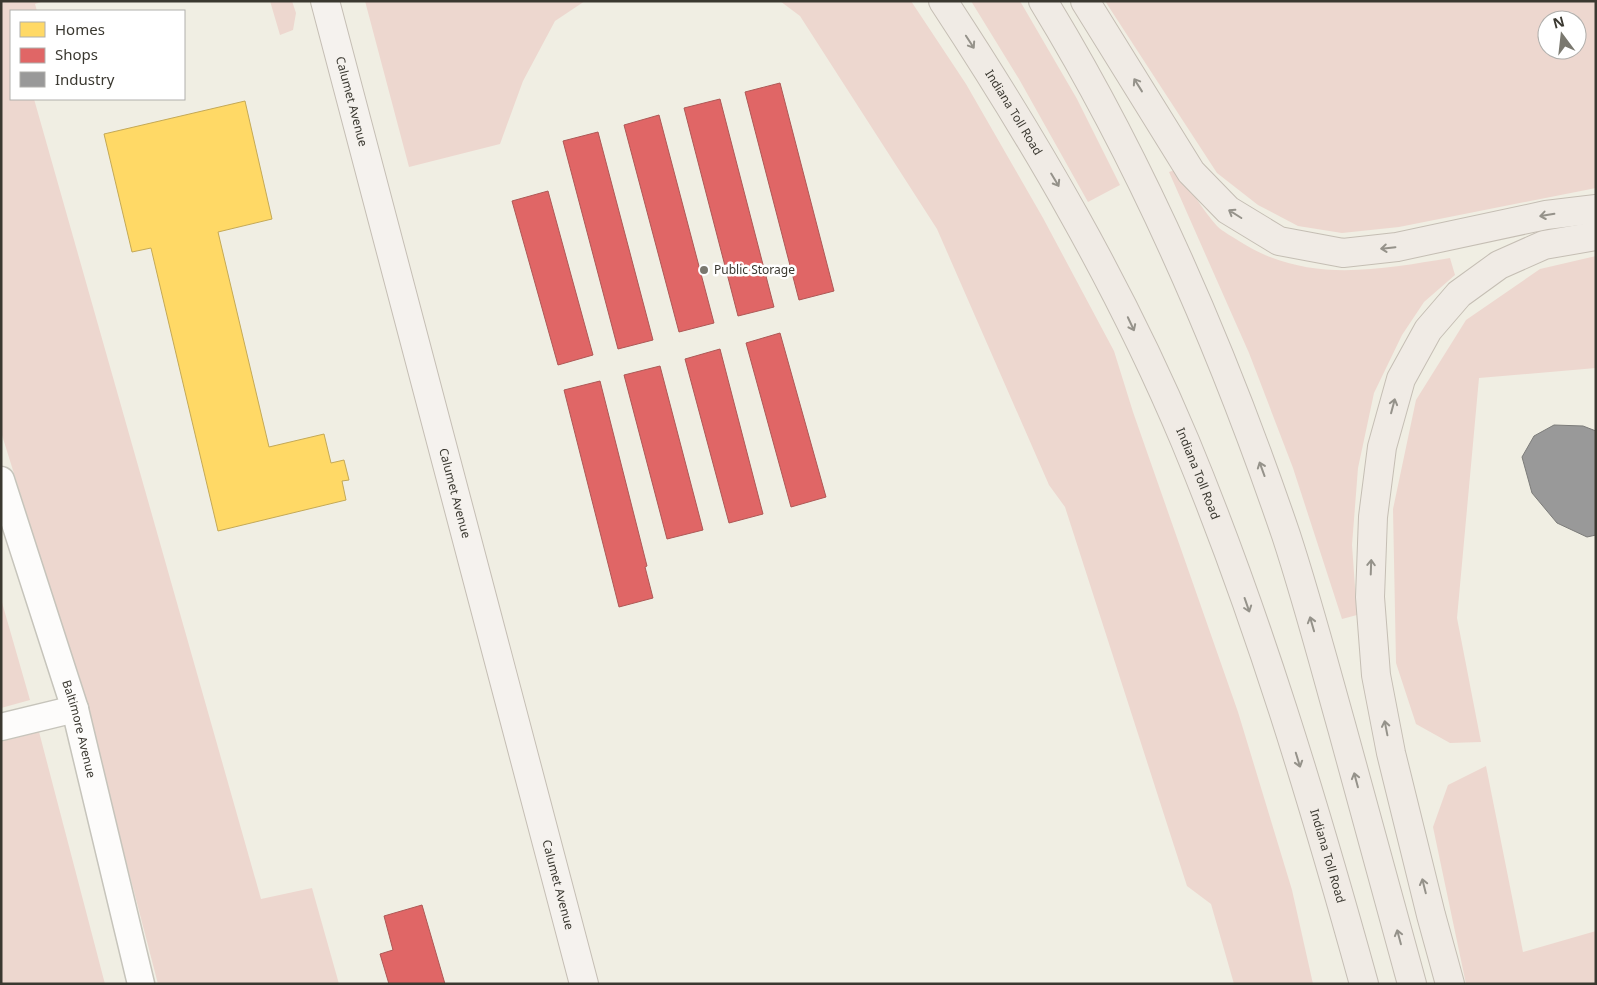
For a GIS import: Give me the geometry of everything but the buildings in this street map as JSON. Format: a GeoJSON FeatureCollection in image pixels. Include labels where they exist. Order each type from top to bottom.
{"type":"FeatureCollection","features":[{"type":"Feature","properties":{"kind":"highway","name":"Indiana Toll Road"},"geometry":{"type":"LineString","coordinates":[[943,1],[978,54],[1060,188],[1122,304],[1184,439],[1233,565],[1278,694],[1333,874],[1364,984]]}},
{"type":"Feature","properties":{"kind":"highway"},"geometry":{"type":"LineString","coordinates":[[1043,1],[1128,154],[1183,270],[1236,396],[1289,546],[1412,984]]}},
{"type":"Feature","properties":{"kind":"highway"},"geometry":{"type":"LineString","coordinates":[[1085,1],[1191,172],[1228,210],[1279,240],[1343,253],[1397,247],[1546,215],[1596,209]]}},
{"type":"Feature","properties":{"kind":"highway"},"geometry":{"type":"LineString","coordinates":[[1450,984],[1391,753],[1376,675],[1370,597],[1373,517],[1382,447],[1401,379],[1428,330],[1459,294],[1499,265],[1544,244],[1596,236]]}},
{"type":"Feature","properties":{"kind":"main road","name":"Calumet Avenue"},"geometry":{"type":"LineString","coordinates":[[325,1],[584,984]]}},
{"type":"Feature","properties":{"kind":"street","name":"Baltimore Avenue"},"geometry":{"type":"LineString","coordinates":[[1,480],[75,709],[141,984]]}},
{"type":"Feature","properties":{"kind":"street"},"geometry":{"type":"LineString","coordinates":[[1,728],[75,709]]}},
{"type":"Feature","properties":{"kind":"shaded area"},"geometry":{"type":"Polygon","coordinates":[[[1,1],[44,1],[35,4],[37,10],[10,10],[10,100],[34,100],[261,899],[312,888],[339,984],[158,984],[82,691],[1,432],[1,1]]]}},
{"type":"Feature","properties":{"kind":"shaded area"},"geometry":{"type":"Polygon","coordinates":[[[270,1],[292,1],[296,13],[293,30],[280,35],[270,1]]]}},
{"type":"Feature","properties":{"kind":"shaded area"},"geometry":{"type":"Polygon","coordinates":[[[365,1],[585,1],[555,21],[523,81],[500,144],[409,167],[365,1]]]}},
{"type":"Feature","properties":{"kind":"shaded area"},"geometry":{"type":"Polygon","coordinates":[[[780,1],[911,1],[966,84],[1043,218],[1114,351],[1133,412],[1238,712],[1292,890],[1313,984],[1234,984],[1211,904],[1187,886],[1065,507],[1049,485],[937,229],[800,16],[780,1]]]}},
{"type":"Feature","properties":{"kind":"shaded area"},"geometry":{"type":"Polygon","coordinates":[[[971,1],[1020,1],[1077,99],[1120,185],[1088,202],[1019,79],[971,1]]]}},
{"type":"Feature","properties":{"kind":"shaded area"},"geometry":{"type":"Polygon","coordinates":[[[1105,1],[1596,1],[1596,188],[1399,227],[1342,233],[1298,226],[1258,205],[1217,173],[1105,1]]]}},
{"type":"Feature","properties":{"kind":"shaded area"},"geometry":{"type":"Polygon","coordinates":[[[1178,169],[1201,206],[1219,228],[1264,255],[1316,268],[1342,270],[1396,266],[1450,258],[1455,275],[1424,302],[1402,335],[1374,393],[1358,468],[1352,545],[1357,615],[1342,619],[1293,468],[1249,353],[1169,172],[1178,169]]]}},
{"type":"Feature","properties":{"kind":"shaded area"},"geometry":{"type":"Polygon","coordinates":[[[1596,256],[1596,368],[1479,378],[1457,618],[1481,742],[1450,743],[1416,724],[1396,663],[1393,509],[1416,400],[1466,320],[1540,269],[1596,256]]]}},
{"type":"Feature","properties":{"kind":"shaded area"},"geometry":{"type":"Polygon","coordinates":[[[1,599],[30,700],[1,708],[1,599]]]}},
{"type":"Feature","properties":{"kind":"shaded area"},"geometry":{"type":"Polygon","coordinates":[[[38,728],[105,984],[1,984],[1,737],[38,728]]]}},
{"type":"Feature","properties":{"kind":"shaded area"},"geometry":{"type":"Polygon","coordinates":[[[1486,766],[1523,952],[1596,931],[1596,984],[1466,984],[1433,827],[1448,785],[1486,766]]]}},
{"type":"Feature","properties":{"kind":"place","name":"Public Storage"},"geometry":{"type":"Point","coordinates":[704,270]}}]}
